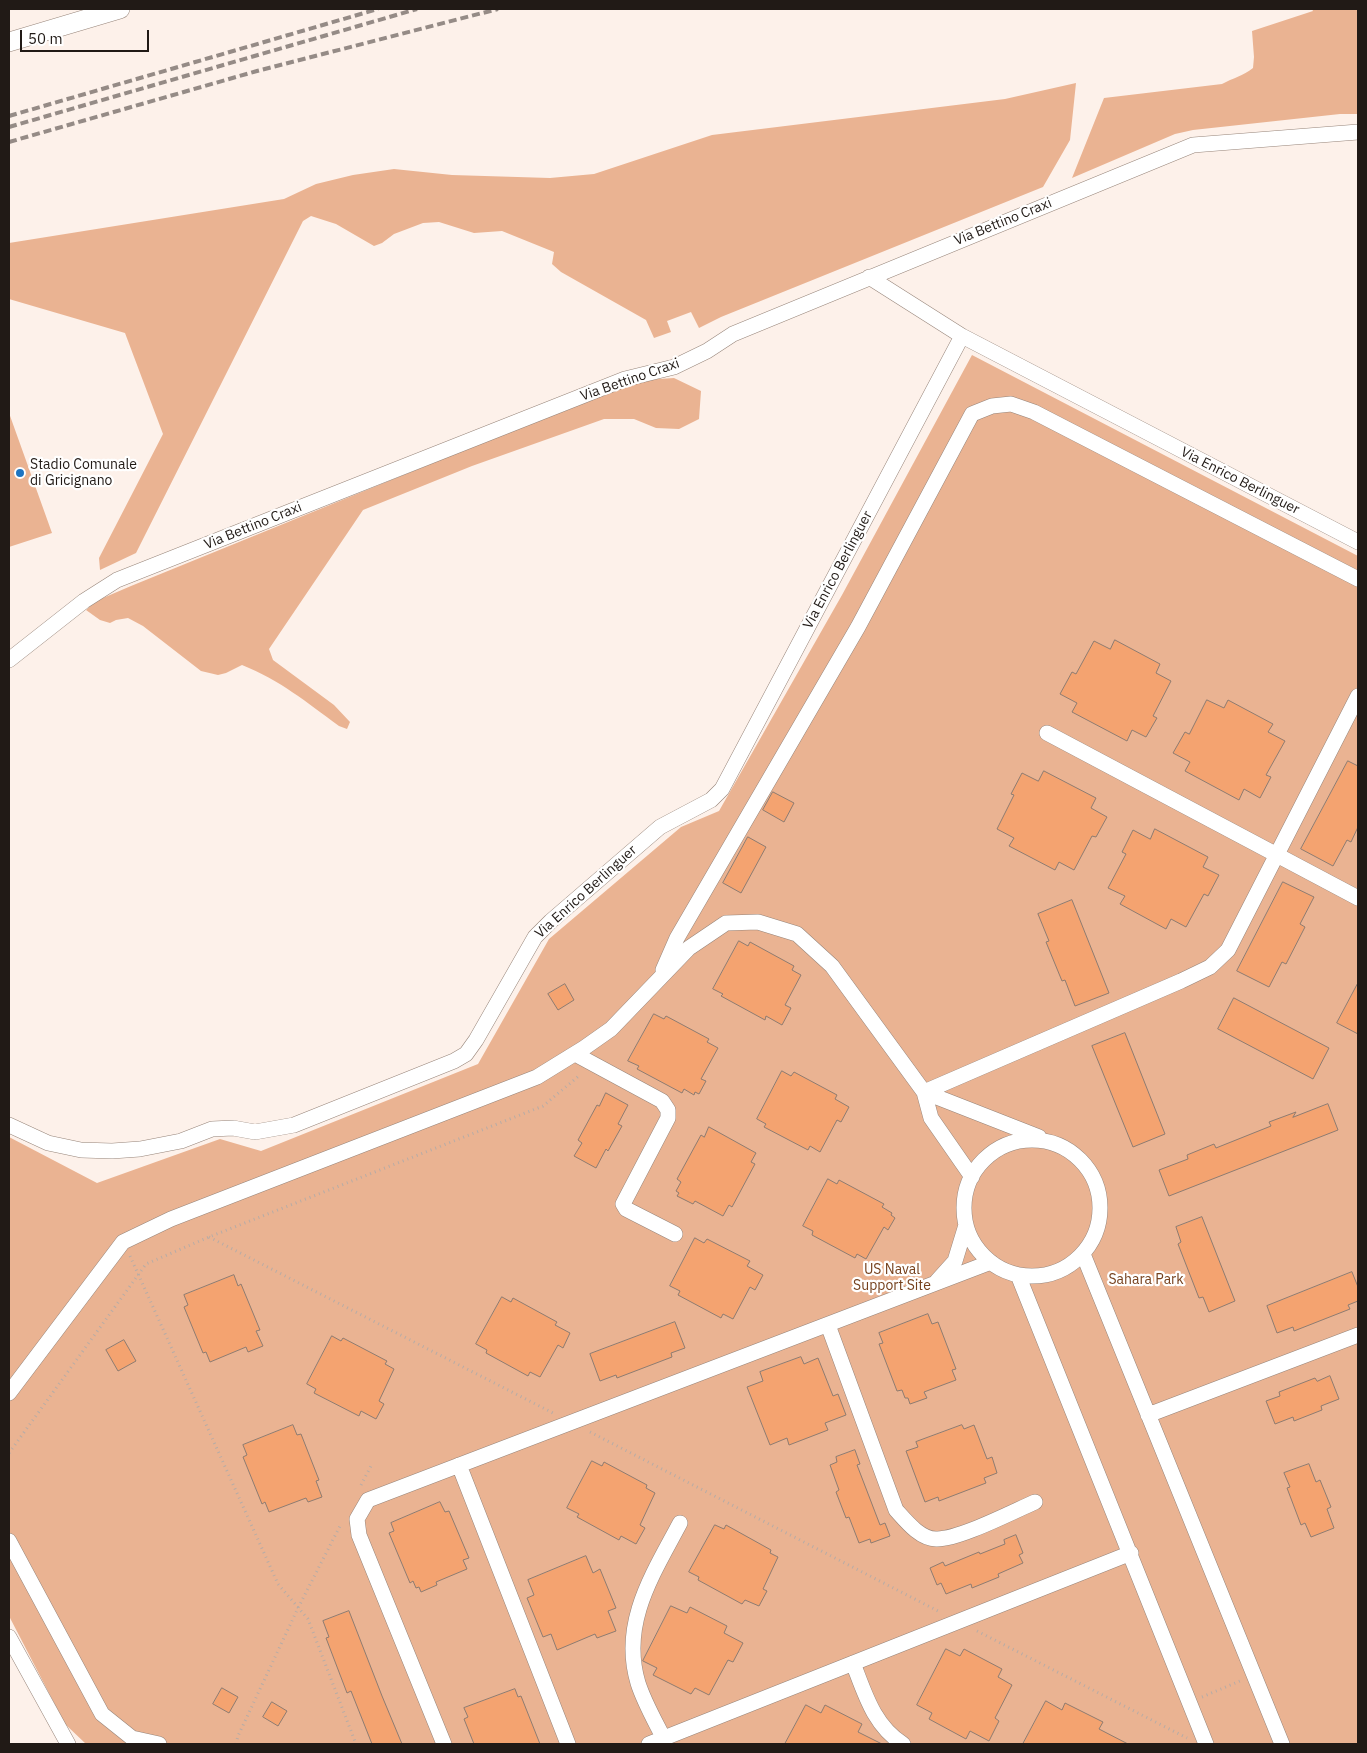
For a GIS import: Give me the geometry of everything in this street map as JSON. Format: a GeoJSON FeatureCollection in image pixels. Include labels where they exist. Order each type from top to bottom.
{"type":"FeatureCollection","features":[{"type":"Feature","properties":{"kind":"street"},"geometry":{"type":"LineString","coordinates":[[9,42],[120,9]]}},
{"type":"Feature","properties":{"kind":"street","name":"Via Bettino Craxi"},"geometry":{"type":"LineString","coordinates":[[9,660],[84,601],[117,580],[624,379],[674,367],[707,351],[732,334],[1193,145],[1358,132]]}},
{"type":"Feature","properties":{"kind":"street","name":"Via Enrico Berlinguer"},"geometry":{"type":"LineString","coordinates":[[869,277],[962,336],[1357,540]]}},
{"type":"Feature","properties":{"kind":"street","name":"Via Enrico Berlinguer"},"geometry":{"type":"LineString","coordinates":[[9,1125],[48,1143],[89,1151],[140,1149],[181,1141],[212,1130],[233,1128],[255,1132],[294,1125],[454,1061],[466,1054],[476,1040],[535,937],[660,827],[711,800],[722,789],[962,336]]}},
{"type":"Feature","properties":{"kind":"street"},"geometry":{"type":"LineString","coordinates":[[660,978],[676,938],[858,627],[972,414],[992,406],[1011,404],[1034,412],[1358,579]]}},
{"type":"Feature","properties":{"kind":"street"},"geometry":{"type":"LineString","coordinates":[[924,1092],[1181,981],[1210,966],[1228,950],[1358,696]]}},
{"type":"Feature","properties":{"kind":"street"},"geometry":{"type":"LineString","coordinates":[[1047,734],[1358,898]]}},
{"type":"Feature","properties":{"kind":"street"},"geometry":{"type":"LineString","coordinates":[[9,1393],[123,1242],[171,1219],[537,1077],[611,1029],[689,948],[726,923],[758,922],[797,934],[832,966],[924,1092],[931,1118],[972,1177]]}},
{"type":"Feature","properties":{"kind":"street"},"geometry":{"type":"LineString","coordinates":[[575,1054],[662,1101],[668,1110],[668,1118],[623,1204],[626,1209],[675,1234]]}},
{"type":"Feature","properties":{"kind":"street"},"geometry":{"type":"LineString","coordinates":[[924,1092],[1057,1144],[1076,1156],[1091,1172],[1099,1193],[1101,1214],[1095,1236],[1083,1254],[1064,1269],[1042,1276],[1018,1275],[1004,1270],[991,1262],[976,1246],[966,1225],[964,1209],[966,1192],[972,1177],[983,1160],[999,1148],[1018,1141],[1038,1140],[1057,1144]]}},
{"type":"Feature","properties":{"kind":"street"},"geometry":{"type":"LineString","coordinates":[[934,1284],[955,1261],[966,1225]]}},
{"type":"Feature","properties":{"kind":"street"},"geometry":{"type":"LineString","coordinates":[[1083,1254],[1282,1744]]}},
{"type":"Feature","properties":{"kind":"street"},"geometry":{"type":"LineString","coordinates":[[444,1744],[359,1535],[357,1519],[368,1500],[991,1262]]}},
{"type":"Feature","properties":{"kind":"street"},"geometry":{"type":"LineString","coordinates":[[1018,1275],[1206,1744]]}},
{"type":"Feature","properties":{"kind":"street"},"geometry":{"type":"LineString","coordinates":[[828,1325],[896,1510],[914,1530],[935,1540],[956,1536],[1035,1502]]}},
{"type":"Feature","properties":{"kind":"street"},"geometry":{"type":"LineString","coordinates":[[1148,1415],[1358,1334]]}},
{"type":"Feature","properties":{"kind":"street"},"geometry":{"type":"LineString","coordinates":[[460,1466],[568,1744]]}},
{"type":"Feature","properties":{"kind":"street"},"geometry":{"type":"LineString","coordinates":[[664,1738],[639,1685],[633,1662],[632,1636],[638,1610],[647,1586],[680,1522]]}},
{"type":"Feature","properties":{"kind":"street"},"geometry":{"type":"LineString","coordinates":[[9,1541],[102,1714],[132,1738],[159,1744]]}},
{"type":"Feature","properties":{"kind":"street"},"geometry":{"type":"LineString","coordinates":[[649,1744],[1130,1553]]}},
{"type":"Feature","properties":{"kind":"street"},"geometry":{"type":"LineString","coordinates":[[9,1636],[68,1744]]}},
{"type":"Feature","properties":{"kind":"street"},"geometry":{"type":"LineString","coordinates":[[853,1663],[870,1706],[882,1726],[903,1744]]}},
{"type":"Feature","properties":{"kind":"path"},"geometry":{"type":"LineString","coordinates":[[9,1453],[146,1264],[209,1237],[543,1106],[587,1070]]}},
{"type":"Feature","properties":{"kind":"path"},"geometry":{"type":"LineString","coordinates":[[209,1237],[1190,1740]]}},
{"type":"Feature","properties":{"kind":"path"},"geometry":{"type":"LineString","coordinates":[[123,1242],[278,1584],[308,1619],[356,1744]]}},
{"type":"Feature","properties":{"kind":"path"},"geometry":{"type":"LineString","coordinates":[[359,1489],[372,1464]]}},
{"type":"Feature","properties":{"kind":"path"},"geometry":{"type":"LineString","coordinates":[[236,1744],[298,1608],[342,1523]]}},
{"type":"Feature","properties":{"kind":"path"},"geometry":{"type":"LineString","coordinates":[[1190,1702],[1254,1675]]}},
{"type":"Feature","properties":{"kind":"green space"},"geometry":{"type":"Polygon","coordinates":[[[1312,9],[1358,9],[1358,114],[1340,114],[1193,130],[1175,134],[1072,178],[1104,98],[1222,84],[1253,68],[1252,31],[1313,11],[1312,9]]]}},
{"type":"Feature","properties":{"kind":"green space"},"geometry":{"type":"Polygon","coordinates":[[[1076,83],[1070,140],[1043,187],[721,317],[699,328],[691,312],[667,321],[671,332],[654,338],[646,320],[561,272],[552,264],[554,252],[502,231],[474,233],[439,222],[423,223],[394,234],[382,243],[374,246],[336,224],[311,216],[303,221],[136,553],[100,570],[99,558],[163,434],[125,333],[9,299],[9,243],[284,199],[316,184],[353,175],[394,169],[452,175],[550,178],[594,174],[712,135],[1005,99],[1076,83]]]}},
{"type":"Feature","properties":{"kind":"green space","name":"US Naval Support Site"},"geometry":{"type":"Polygon","coordinates":[[[972,355],[1358,556],[1358,1744],[86,1744],[65,1724],[9,1616],[9,1137],[97,1183],[220,1139],[261,1151],[478,1064],[549,939],[681,827],[719,811],[842,595],[972,355]]]}},
{"type":"Feature","properties":{"kind":"green space"},"geometry":{"type":"Polygon","coordinates":[[[674,378],[701,391],[699,419],[679,429],[656,428],[634,419],[604,419],[472,466],[363,510],[269,649],[273,660],[334,705],[350,722],[347,729],[339,726],[269,677],[256,671],[242,665],[218,675],[201,671],[143,626],[128,618],[110,623],[100,620],[86,610],[96,601],[131,586],[558,412],[644,380],[674,378]]]}},
{"type":"Feature","properties":{"kind":"green space","name":"Stadio Comunale di Gricignano"},"geometry":{"type":"Polygon","coordinates":[[[9,413],[52,533],[9,547],[9,413]]]}},
{"type":"Feature","properties":{"kind":"building"},"geometry":{"type":"Polygon","coordinates":[[[1115,640],[1160,664],[1156,673],[1171,681],[1153,716],[1157,718],[1146,737],[1132,730],[1127,741],[1072,712],[1077,703],[1060,694],[1072,672],[1076,674],[1094,641],[1110,649],[1115,640]]]}},
{"type":"Feature","properties":{"kind":"building"},"geometry":{"type":"Polygon","coordinates":[[[1207,700],[1224,708],[1228,700],[1273,724],[1268,732],[1285,741],[1266,775],[1271,777],[1260,798],[1244,789],[1239,800],[1185,771],[1190,762],[1173,753],[1185,732],[1189,734],[1207,700]]]}},
{"type":"Feature","properties":{"kind":"building"},"geometry":{"type":"Polygon","coordinates":[[[1348,761],[1358,766],[1358,827],[1351,842],[1347,840],[1333,866],[1301,849],[1348,761]]]}},
{"type":"Feature","properties":{"kind":"building"},"geometry":{"type":"Polygon","coordinates":[[[1044,771],[1096,798],[1091,808],[1107,817],[1096,837],[1092,836],[1074,870],[1059,862],[1055,870],[1009,846],[1014,838],[997,829],[1014,795],[1011,794],[1022,773],[1038,781],[1044,771]]]}},
{"type":"Feature","properties":{"kind":"building"},"geometry":{"type":"Polygon","coordinates":[[[773,792],[794,803],[784,822],[763,810],[773,792]]]}},
{"type":"Feature","properties":{"kind":"building"},"geometry":{"type":"Polygon","coordinates":[[[1155,829],[1208,857],[1203,867],[1219,875],[1208,896],[1204,894],[1186,927],[1171,919],[1166,929],[1120,904],[1125,896],[1108,888],[1126,854],[1122,852],[1133,830],[1150,839],[1155,829]]]}},
{"type":"Feature","properties":{"kind":"building"},"geometry":{"type":"Polygon","coordinates":[[[748,837],[766,847],[741,893],[723,883],[748,837]]]}},
{"type":"Feature","properties":{"kind":"building"},"geometry":{"type":"Polygon","coordinates":[[[1283,882],[1314,897],[1300,924],[1305,927],[1286,964],[1282,962],[1269,987],[1237,971],[1283,882]]]}},
{"type":"Feature","properties":{"kind":"building"},"geometry":{"type":"Polygon","coordinates":[[[1072,900],[1109,993],[1075,1006],[1065,980],[1062,981],[1046,942],[1049,941],[1038,914],[1072,900]]]}},
{"type":"Feature","properties":{"kind":"building"},"geometry":{"type":"Polygon","coordinates":[[[739,941],[748,946],[750,942],[794,966],[792,970],[801,975],[785,1005],[791,1008],[782,1025],[766,1016],[765,1020],[721,996],[723,994],[713,989],[739,941]]]}},
{"type":"Feature","properties":{"kind":"building"},"geometry":{"type":"Polygon","coordinates":[[[1358,983],[1358,1034],[1337,1023],[1358,983]]]}},
{"type":"Feature","properties":{"kind":"building"},"geometry":{"type":"Polygon","coordinates":[[[565,984],[574,1000],[558,1010],[548,994],[565,984]]]}},
{"type":"Feature","properties":{"kind":"building"},"geometry":{"type":"Polygon","coordinates":[[[1234,998],[1329,1048],[1313,1079],[1218,1029],[1234,998]]]}},
{"type":"Feature","properties":{"kind":"building"},"geometry":{"type":"Polygon","coordinates":[[[654,1014],[664,1019],[666,1016],[709,1039],[707,1042],[718,1048],[701,1079],[706,1081],[699,1094],[695,1092],[694,1095],[684,1089],[682,1093],[637,1069],[639,1066],[628,1061],[654,1014]]]}},
{"type":"Feature","properties":{"kind":"building"},"geometry":{"type":"Polygon","coordinates":[[[1125,1033],[1165,1134],[1133,1147],[1092,1046],[1125,1033]]]}},
{"type":"Feature","properties":{"kind":"building"},"geometry":{"type":"Polygon","coordinates":[[[782,1071],[791,1076],[794,1072],[837,1095],[835,1099],[849,1107],[841,1122],[837,1120],[820,1152],[810,1146],[808,1150],[764,1127],[766,1124],[757,1119],[782,1071]]]}},
{"type":"Feature","properties":{"kind":"building"},"geometry":{"type":"Polygon","coordinates":[[[606,1093],[628,1105],[618,1124],[622,1126],[596,1168],[574,1156],[582,1143],[578,1140],[597,1105],[599,1106],[606,1093]]]}},
{"type":"Feature","properties":{"kind":"building"},"geometry":{"type":"Polygon","coordinates":[[[1328,1104],[1338,1130],[1169,1196],[1159,1170],[1188,1159],[1187,1155],[1214,1144],[1216,1148],[1271,1126],[1269,1122],[1296,1112],[1293,1117],[1328,1104]]]}},
{"type":"Feature","properties":{"kind":"building"},"geometry":{"type":"Polygon","coordinates":[[[709,1127],[756,1153],[751,1162],[755,1164],[732,1207],[729,1205],[723,1216],[695,1201],[693,1204],[677,1196],[679,1193],[676,1191],[681,1182],[677,1179],[701,1135],[704,1137],[709,1127]]]}},
{"type":"Feature","properties":{"kind":"building"},"geometry":{"type":"Polygon","coordinates":[[[828,1179],[837,1184],[839,1180],[884,1204],[882,1207],[892,1213],[891,1215],[895,1218],[888,1230],[884,1227],[866,1259],[857,1254],[855,1258],[812,1235],[813,1231],[803,1226],[828,1179]]]}},
{"type":"Feature","properties":{"kind":"building"},"geometry":{"type":"Polygon","coordinates":[[[1202,1217],[1235,1301],[1209,1312],[1203,1297],[1199,1298],[1178,1244],[1181,1242],[1176,1227],[1202,1217]]]}},
{"type":"Feature","properties":{"kind":"building"},"geometry":{"type":"Polygon","coordinates":[[[695,1238],[704,1243],[707,1239],[750,1261],[747,1266],[763,1275],[755,1290],[750,1287],[733,1319],[723,1314],[721,1318],[678,1295],[680,1291],[670,1286],[695,1238]]]}},
{"type":"Feature","properties":{"kind":"building"},"geometry":{"type":"Polygon","coordinates":[[[1352,1272],[1358,1287],[1358,1301],[1348,1305],[1350,1309],[1294,1331],[1293,1327],[1277,1333],[1267,1306],[1352,1272]]]}},
{"type":"Feature","properties":{"kind":"building"},"geometry":{"type":"Polygon","coordinates":[[[234,1275],[238,1286],[241,1284],[260,1330],[256,1331],[263,1346],[248,1352],[246,1347],[210,1362],[206,1352],[203,1353],[184,1307],[188,1305],[184,1295],[234,1275]]]}},
{"type":"Feature","properties":{"kind":"building"},"geometry":{"type":"Polygon","coordinates":[[[502,1297],[511,1302],[513,1298],[557,1322],[555,1325],[570,1333],[563,1348],[558,1345],[540,1377],[530,1372],[528,1376],[486,1353],[487,1350],[476,1344],[502,1297]]]}},
{"type":"Feature","properties":{"kind":"building"},"geometry":{"type":"Polygon","coordinates":[[[928,1314],[932,1324],[938,1322],[956,1369],[952,1370],[956,1380],[924,1392],[927,1398],[910,1404],[902,1390],[897,1391],[879,1344],[883,1343],[879,1333],[928,1314]]]}},
{"type":"Feature","properties":{"kind":"building"},"geometry":{"type":"Polygon","coordinates":[[[675,1322],[685,1348],[671,1353],[672,1357],[617,1378],[616,1375],[600,1381],[590,1354],[675,1322]]]}},
{"type":"Feature","properties":{"kind":"building"},"geometry":{"type":"Polygon","coordinates":[[[332,1336],[341,1341],[343,1338],[387,1361],[385,1364],[394,1369],[379,1401],[384,1404],[376,1419],[361,1411],[359,1416],[314,1393],[316,1389],[307,1384],[332,1336]]]}},
{"type":"Feature","properties":{"kind":"building"},"geometry":{"type":"Polygon","coordinates":[[[124,1340],[136,1361],[118,1371],[106,1350],[124,1340]]]}},
{"type":"Feature","properties":{"kind":"building"},"geometry":{"type":"Polygon","coordinates":[[[801,1357],[804,1364],[818,1358],[833,1396],[838,1394],[846,1415],[825,1423],[828,1430],[789,1445],[787,1438],[770,1445],[747,1387],[763,1381],[760,1372],[801,1357]]]}},
{"type":"Feature","properties":{"kind":"building"},"geometry":{"type":"Polygon","coordinates":[[[1330,1376],[1339,1399],[1321,1406],[1322,1410],[1294,1421],[1293,1417],[1275,1424],[1266,1401],[1280,1396],[1279,1392],[1315,1378],[1317,1381],[1330,1376]]]}},
{"type":"Feature","properties":{"kind":"building"},"geometry":{"type":"Polygon","coordinates":[[[293,1425],[297,1435],[301,1434],[319,1480],[316,1481],[322,1497],[308,1502],[306,1498],[269,1512],[265,1502],[262,1504],[243,1457],[247,1455],[243,1445],[293,1425]]]}},
{"type":"Feature","properties":{"kind":"building"},"geometry":{"type":"Polygon","coordinates":[[[962,1425],[964,1429],[974,1425],[987,1459],[992,1457],[997,1473],[984,1478],[986,1483],[939,1501],[938,1497],[925,1502],[906,1451],[918,1447],[916,1442],[962,1425]]]}},
{"type":"Feature","properties":{"kind":"building"},"geometry":{"type":"Polygon","coordinates":[[[855,1450],[860,1464],[857,1465],[880,1525],[885,1523],[890,1536],[871,1543],[870,1539],[859,1543],[849,1517],[846,1518],[836,1492],[839,1490],[830,1465],[837,1462],[836,1457],[855,1450]]]}},
{"type":"Feature","properties":{"kind":"building"},"geometry":{"type":"Polygon","coordinates":[[[592,1461],[602,1466],[604,1462],[647,1485],[646,1488],[655,1493],[640,1525],[645,1528],[636,1544],[621,1536],[619,1540],[577,1517],[579,1514],[567,1508],[592,1461]]]}},
{"type":"Feature","properties":{"kind":"building"},"geometry":{"type":"Polygon","coordinates":[[[1309,1464],[1316,1482],[1320,1480],[1331,1507],[1327,1509],[1334,1528],[1311,1537],[1305,1523],[1301,1525],[1287,1488],[1290,1487],[1284,1473],[1309,1464]]]}},
{"type":"Feature","properties":{"kind":"building"},"geometry":{"type":"Polygon","coordinates":[[[440,1502],[445,1512],[449,1511],[469,1558],[463,1560],[467,1569],[436,1582],[437,1585],[421,1592],[419,1587],[416,1588],[413,1581],[410,1583],[389,1533],[394,1531],[391,1523],[440,1502]]]}},
{"type":"Feature","properties":{"kind":"building"},"geometry":{"type":"Polygon","coordinates":[[[715,1525],[724,1529],[726,1525],[771,1550],[770,1553],[778,1557],[763,1589],[767,1591],[759,1606],[745,1600],[742,1604],[698,1580],[699,1577],[689,1572],[715,1525]]]}},
{"type":"Feature","properties":{"kind":"building"},"geometry":{"type":"Polygon","coordinates":[[[1016,1535],[1023,1553],[1019,1555],[1023,1563],[998,1574],[999,1577],[972,1588],[971,1584],[946,1594],[941,1583],[937,1585],[930,1568],[943,1562],[945,1566],[979,1552],[980,1554],[1005,1544],[1004,1540],[1016,1535]]]}},
{"type":"Feature","properties":{"kind":"building"},"geometry":{"type":"Polygon","coordinates":[[[586,1556],[593,1573],[600,1569],[616,1608],[608,1611],[616,1631],[597,1638],[595,1634],[557,1650],[551,1634],[543,1637],[527,1598],[534,1595],[528,1580],[586,1556]]]}},
{"type":"Feature","properties":{"kind":"building"},"geometry":{"type":"Polygon","coordinates":[[[671,1606],[687,1613],[690,1607],[727,1626],[724,1633],[743,1643],[733,1662],[728,1660],[709,1695],[695,1688],[691,1694],[653,1675],[657,1668],[643,1661],[671,1606]]]}},
{"type":"Feature","properties":{"kind":"building"},"geometry":{"type":"Polygon","coordinates":[[[349,1611],[402,1744],[372,1744],[351,1691],[347,1693],[326,1638],[329,1637],[323,1621],[349,1611]]]}},
{"type":"Feature","properties":{"kind":"building"},"geometry":{"type":"Polygon","coordinates":[[[946,1649],[960,1656],[964,1649],[1002,1669],[998,1677],[1012,1685],[995,1718],[999,1721],[989,1741],[970,1731],[966,1739],[929,1719],[932,1713],[917,1705],[946,1649]]]}},
{"type":"Feature","properties":{"kind":"building"},"geometry":{"type":"Polygon","coordinates":[[[222,1688],[238,1697],[229,1713],[213,1704],[222,1688]]]}},
{"type":"Feature","properties":{"kind":"building"},"geometry":{"type":"Polygon","coordinates":[[[515,1689],[518,1697],[521,1696],[540,1744],[474,1744],[464,1719],[468,1717],[464,1708],[515,1689]]]}},
{"type":"Feature","properties":{"kind":"building"},"geometry":{"type":"Polygon","coordinates":[[[1046,1701],[1062,1710],[1065,1703],[1103,1722],[1099,1729],[1128,1744],[1023,1744],[1046,1701]]]}},
{"type":"Feature","properties":{"kind":"building"},"geometry":{"type":"Polygon","coordinates":[[[272,1702],[287,1711],[278,1726],[263,1717],[272,1702]]]}},
{"type":"Feature","properties":{"kind":"building"},"geometry":{"type":"Polygon","coordinates":[[[806,1705],[821,1713],[825,1705],[862,1724],[858,1732],[882,1744],[785,1744],[806,1705]]]}},
{"type":"Feature","properties":{"kind":"railway"},"geometry":{"type":"LineString","coordinates":[[9,116],[378,9]]}},
{"type":"Feature","properties":{"kind":"railway"},"geometry":{"type":"LineString","coordinates":[[9,127],[417,9]]}},
{"type":"Feature","properties":{"kind":"railway"},"geometry":{"type":"LineString","coordinates":[[9,142],[257,71],[498,9]]}},
{"type":"Feature","properties":{"kind":"place","name":"Stadio Comunale di Gricignano"},"geometry":{"type":"Point","coordinates":[20,473]}},
{"type":"Feature","properties":{"kind":"park label","name":"Sahara Park"},"geometry":{"type":"Point","coordinates":[1146,1280]}}]}
